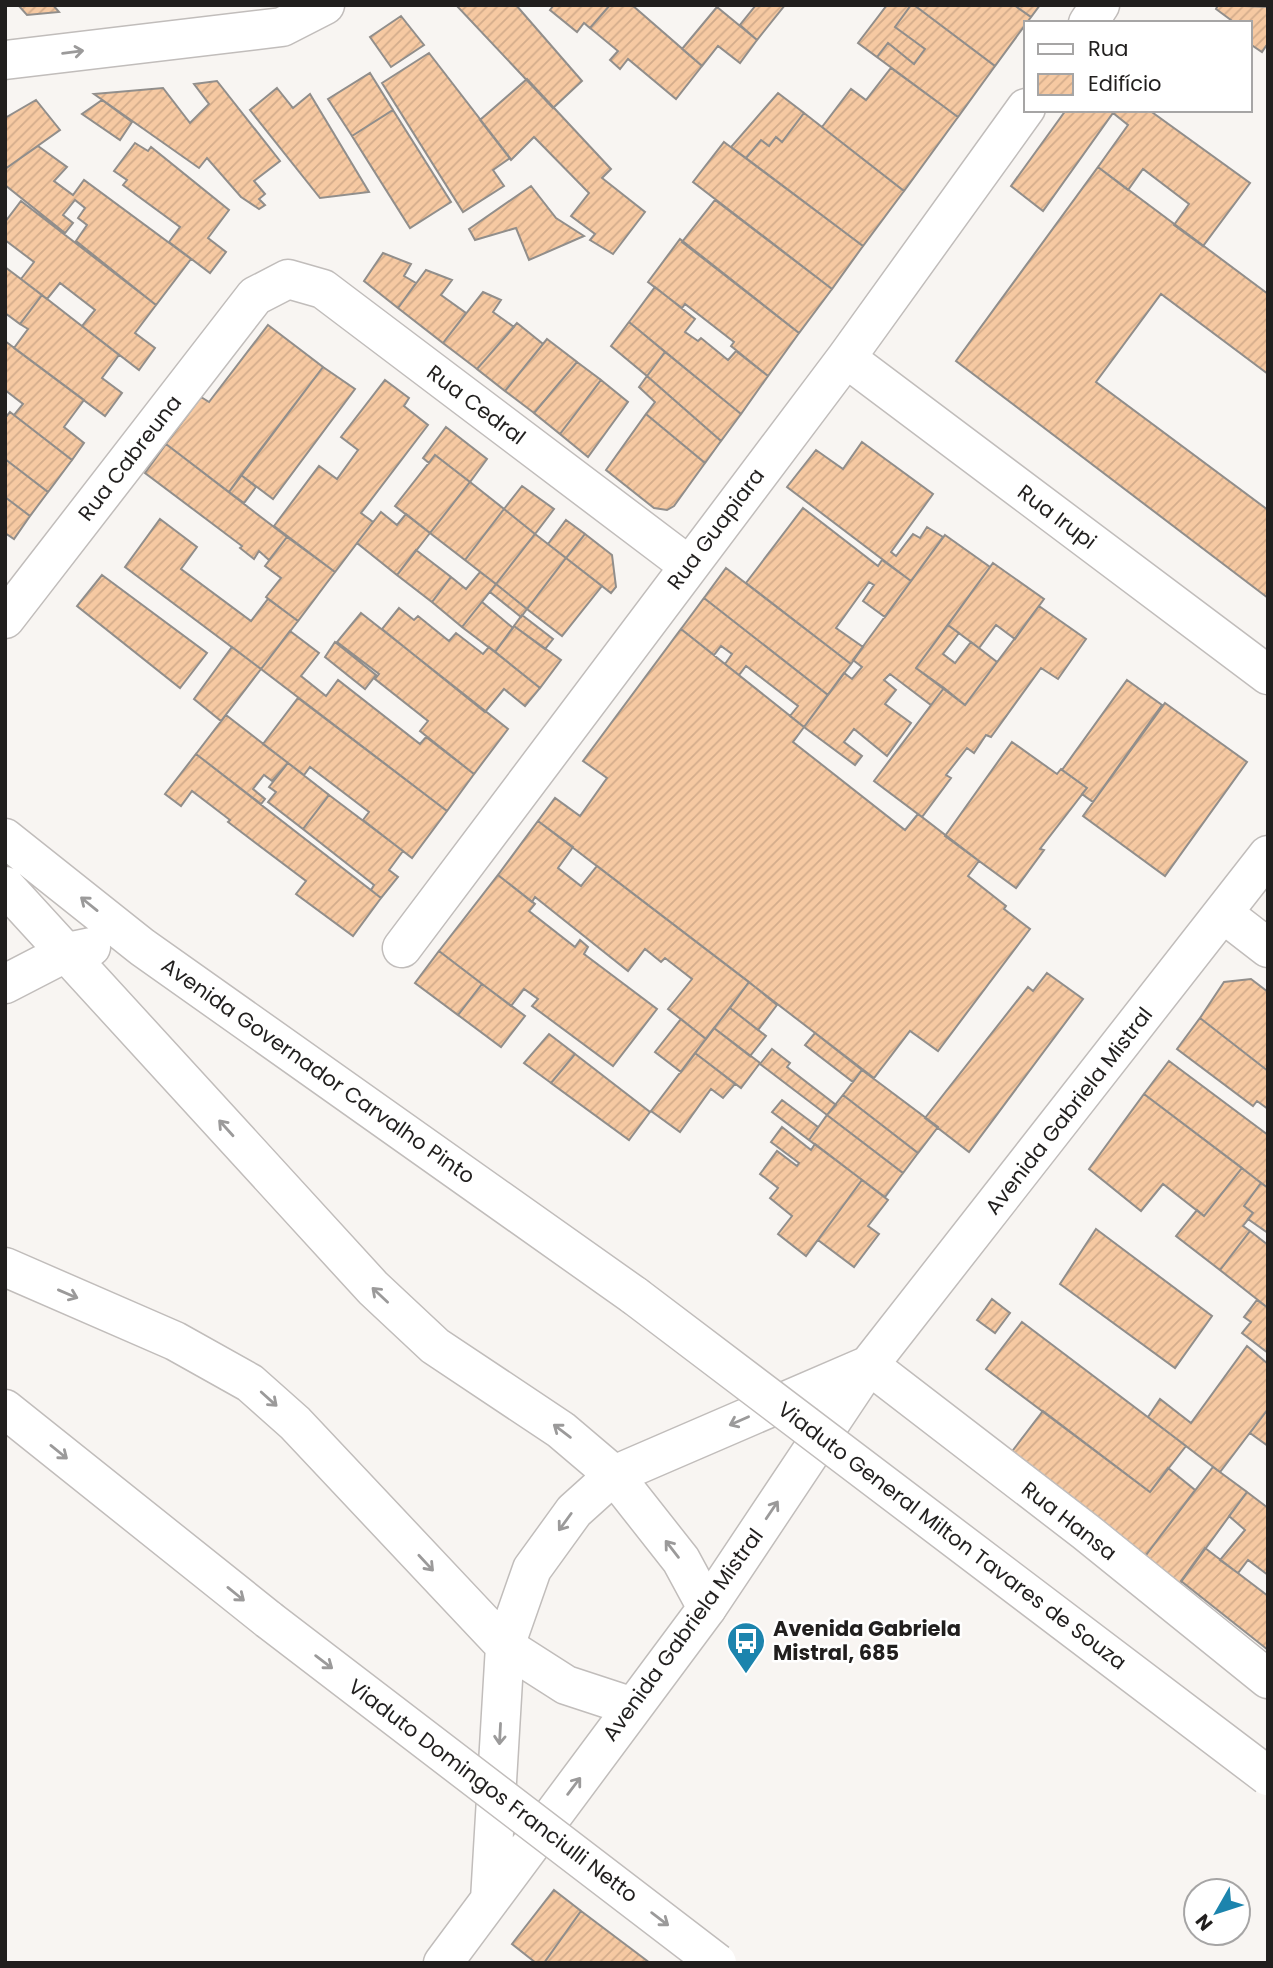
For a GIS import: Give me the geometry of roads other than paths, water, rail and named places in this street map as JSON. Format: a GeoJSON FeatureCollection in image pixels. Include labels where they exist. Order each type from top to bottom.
{"type":"FeatureCollection","features":[{"type":"Feature","properties":{"kind":"main road"},"geometry":{"type":"LineString","coordinates":[[5,60],[282,27],[325,5]]}},
{"type":"Feature","properties":{"kind":"main road"},"geometry":{"type":"LineString","coordinates":[[1089,21],[1100,5]]}},
{"type":"Feature","properties":{"kind":"main road","name":"Rua Guapiara"},"geometry":{"type":"LineString","coordinates":[[402,948],[846,358],[1024,111]]}},
{"type":"Feature","properties":{"kind":"main road","name":"Rua Cedral"},"geometry":{"type":"LineString","coordinates":[[255,296],[288,279],[323,289],[688,565]]}},
{"type":"Feature","properties":{"kind":"main road","name":"Rua Cabreuna"},"geometry":{"type":"LineString","coordinates":[[5,619],[255,296]]}},
{"type":"Feature","properties":{"kind":"main road","name":"Rua Irupi"},"geometry":{"type":"LineString","coordinates":[[846,358],[1268,675]]}},
{"type":"Feature","properties":{"kind":"main road","name":"Avenida Governador Carvalho Pinto"},"geometry":{"type":"LineString","coordinates":[[5,838],[142,947],[635,1296]]}},
{"type":"Feature","properties":{"kind":"main road","name":"Avenida Gabriela Mistral"},"geometry":{"type":"LineString","coordinates":[[443,1963],[707,1608],[869,1364],[1268,855]]}},
{"type":"Feature","properties":{"kind":"main road"},"geometry":{"type":"LineString","coordinates":[[5,887],[373,1288],[435,1346],[561,1430],[614,1475],[681,1560],[707,1608]]}},
{"type":"Feature","properties":{"kind":"main road"},"geometry":{"type":"LineString","coordinates":[[1224,914],[1268,948]]}},
{"type":"Feature","properties":{"kind":"main road"},"geometry":{"type":"LineString","coordinates":[[5,984],[67,952],[104,944],[142,947]]}},
{"type":"Feature","properties":{"kind":"main road"},"geometry":{"type":"LineString","coordinates":[[5,1267],[175,1340],[250,1383],[295,1423],[505,1646],[566,1685],[633,1707]]}},
{"type":"Feature","properties":{"kind":"main road","name":"Viaduto General Milton Tavares de Souza"},"geometry":{"type":"LineString","coordinates":[[635,1296],[1268,1776]]}},
{"type":"Feature","properties":{"kind":"main road","name":"Avenida Gabriela Mistral"},"geometry":{"type":"LineString","coordinates":[[490,1900],[505,1646],[532,1569],[574,1511],[614,1475],[869,1364]]}},
{"type":"Feature","properties":{"kind":"main road","name":"Rua Hansa"},"geometry":{"type":"LineString","coordinates":[[869,1364],[1086,1532],[1268,1679]]}},
{"type":"Feature","properties":{"kind":"main road","name":"Viaduto Domingos Franciulli Netto"},"geometry":{"type":"LineString","coordinates":[[5,1409],[269,1620],[717,1963]]}},
{"type":"Feature","properties":{"kind":"place","name":"Avenida Gabriela Mistral, 685"},"geometry":{"type":"Point","coordinates":[746,1675]}}]}
